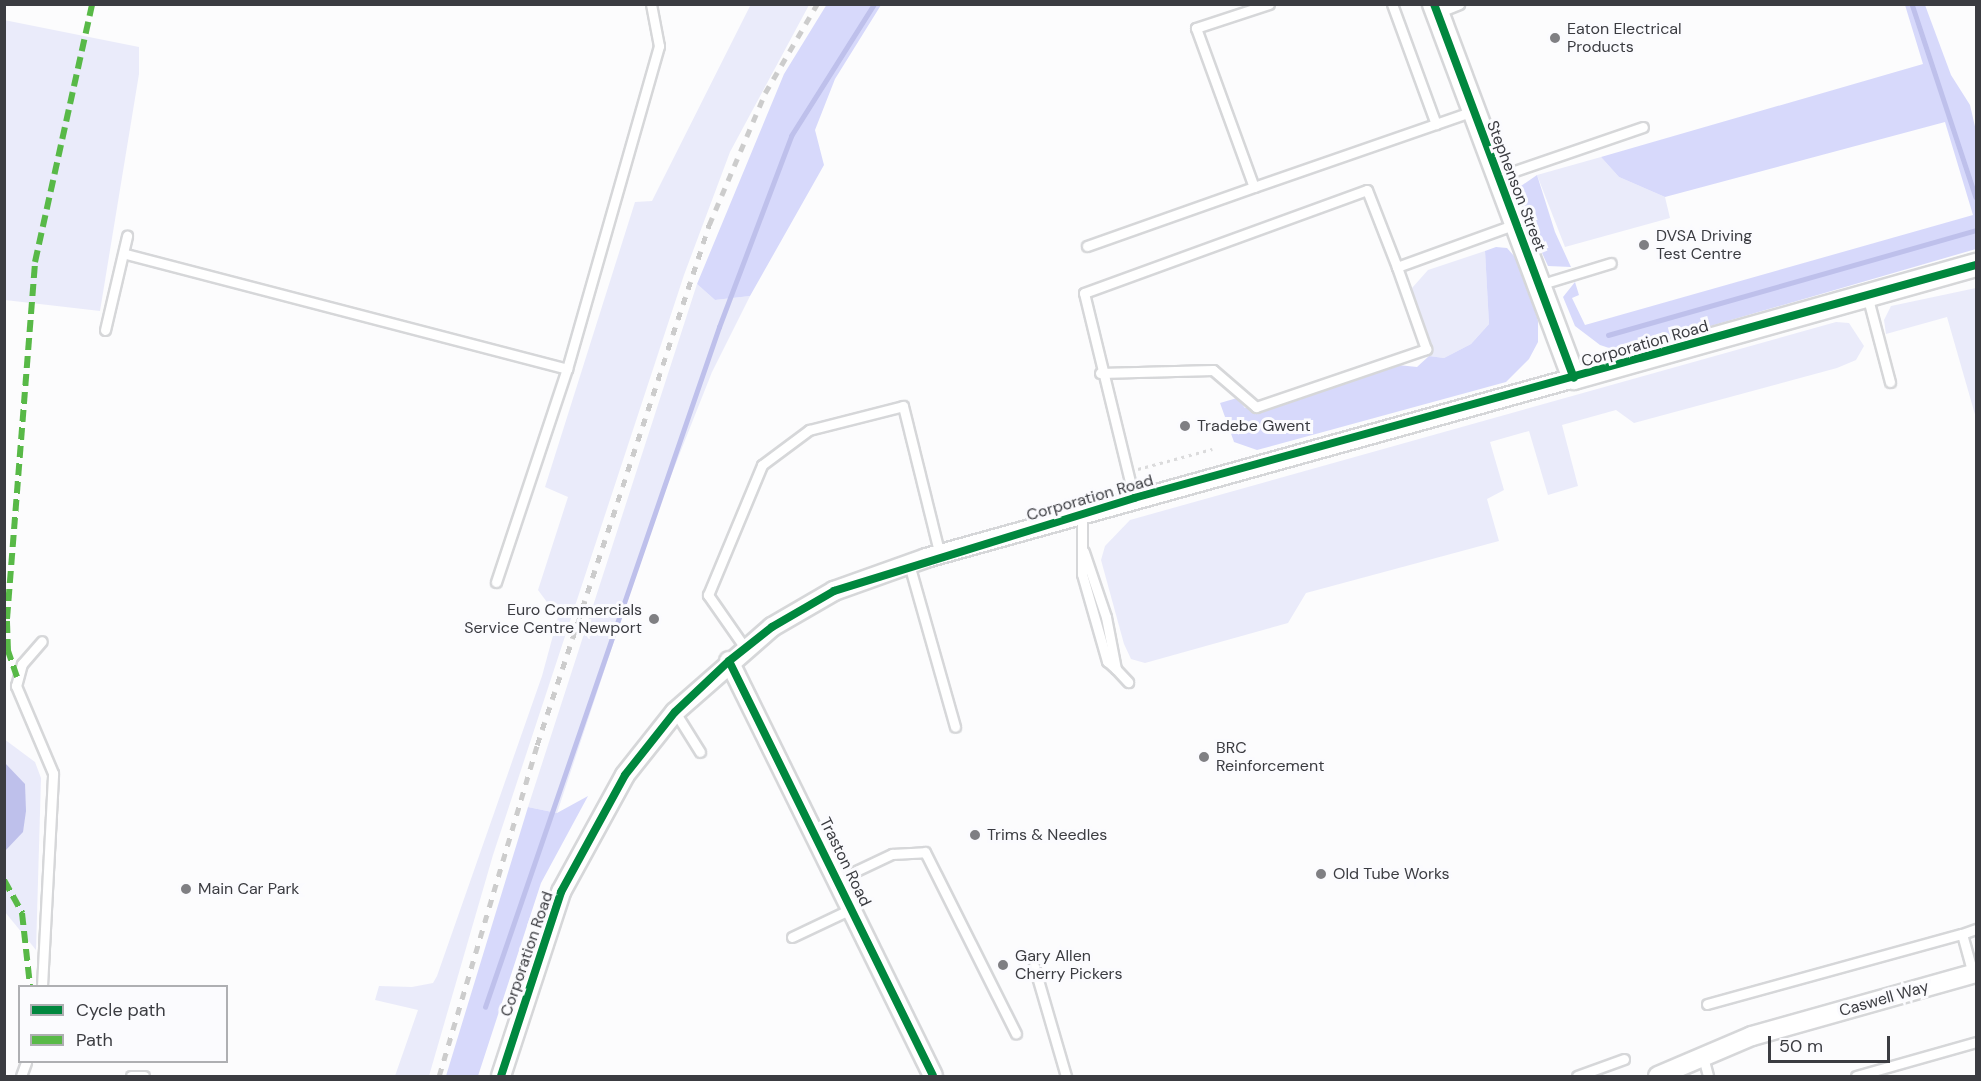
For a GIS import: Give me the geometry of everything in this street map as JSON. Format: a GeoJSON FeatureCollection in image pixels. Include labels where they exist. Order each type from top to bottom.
{"type":"FeatureCollection","features":[{"type":"Feature","properties":{"kind":"street","name":"Stephenson Street"},"geometry":{"type":"LineString","coordinates":[[1435,9],[1574,378]]}},
{"type":"Feature","properties":{"kind":"street","name":"Corporation Road"},"geometry":{"type":"LineString","coordinates":[[501,1077],[561,892],[625,775],[675,712],[729,662],[745,648],[834,591],[909,564],[1134,498],[1977,265]]}},
{"type":"Feature","properties":{"kind":"street","name":"Traston Road"},"geometry":{"type":"LineString","coordinates":[[729,662],[839,879],[933,1077]]}},
{"type":"Feature","properties":{"kind":"street","name":"Caswell Way"},"geometry":{"type":"LineString","coordinates":[[1658,1077],[1752,1036],[1975,973]]}},
{"type":"Feature","properties":{"kind":"lane"},"geometry":{"type":"LineString","coordinates":[[496,582],[567,369],[660,46],[651,4]]}},
{"type":"Feature","properties":{"kind":"lane"},"geometry":{"type":"LineString","coordinates":[[1254,188],[1196,28],[1269,4]]}},
{"type":"Feature","properties":{"kind":"lane"},"geometry":{"type":"LineString","coordinates":[[1392,4],[1436,124]]}},
{"type":"Feature","properties":{"kind":"lane"},"geometry":{"type":"LineString","coordinates":[[1435,9],[1459,4]]}},
{"type":"Feature","properties":{"kind":"lane"},"geometry":{"type":"LineString","coordinates":[[1087,246],[1473,111]]}},
{"type":"Feature","properties":{"kind":"lane"},"geometry":{"type":"LineString","coordinates":[[1498,177],[1643,127]]}},
{"type":"Feature","properties":{"kind":"lane"},"geometry":{"type":"LineString","coordinates":[[1100,373],[1213,370],[1256,407],[1426,349],[1367,190],[1084,292],[1100,373],[1134,498]]}},
{"type":"Feature","properties":{"kind":"lane"},"geometry":{"type":"LineString","coordinates":[[1397,267],[1516,224]]}},
{"type":"Feature","properties":{"kind":"lane"},"geometry":{"type":"LineString","coordinates":[[105,330],[126,254],[127,236]]}},
{"type":"Feature","properties":{"kind":"lane"},"geometry":{"type":"LineString","coordinates":[[126,254],[567,369]]}},
{"type":"Feature","properties":{"kind":"lane"},"geometry":{"type":"LineString","coordinates":[[1539,285],[1611,263]]}},
{"type":"Feature","properties":{"kind":"lane"},"geometry":{"type":"LineString","coordinates":[[1867,295],[1890,382]]}},
{"type":"Feature","properties":{"kind":"lane"},"geometry":{"type":"LineString","coordinates":[[745,648],[708,595],[762,465],[809,430],[903,406],[940,555]]}},
{"type":"Feature","properties":{"kind":"lane"},"geometry":{"type":"LineString","coordinates":[[1082,513],[1084,552],[1109,627],[1116,669],[1128,682]]}},
{"type":"Feature","properties":{"kind":"lane"},"geometry":{"type":"LineString","coordinates":[[909,564],[955,727]]}},
{"type":"Feature","properties":{"kind":"lane"},"geometry":{"type":"LineString","coordinates":[[42,641],[22,664],[16,686],[52,773],[42,985]]}},
{"type":"Feature","properties":{"kind":"lane"},"geometry":{"type":"LineString","coordinates":[[675,712],[700,752]]}},
{"type":"Feature","properties":{"kind":"lane"},"geometry":{"type":"LineString","coordinates":[[839,879],[892,854],[925,852],[1016,1034]]}},
{"type":"Feature","properties":{"kind":"lane"},"geometry":{"type":"LineString","coordinates":[[792,937],[853,908]]}},
{"type":"Feature","properties":{"kind":"lane"},"geometry":{"type":"LineString","coordinates":[[1707,1004],[1977,929]]}},
{"type":"Feature","properties":{"kind":"lane"},"geometry":{"type":"LineString","coordinates":[[1962,934],[1975,973]]}},
{"type":"Feature","properties":{"kind":"lane"},"geometry":{"type":"LineString","coordinates":[[1034,966],[1066,1077]]}},
{"type":"Feature","properties":{"kind":"lane"},"geometry":{"type":"LineString","coordinates":[[1856,1077],[1977,1042]]}},
{"type":"Feature","properties":{"kind":"lane"},"geometry":{"type":"LineString","coordinates":[[1703,1057],[1708,1077]]}},
{"type":"Feature","properties":{"kind":"lane"},"geometry":{"type":"LineString","coordinates":[[1577,1077],[1624,1059]]}},
{"type":"Feature","properties":{"kind":"lane"},"geometry":{"type":"LineString","coordinates":[[131,1077],[144,1077]]}},
{"type":"Feature","properties":{"kind":"path"},"geometry":{"type":"LineString","coordinates":[[1127,472],[1212,449]]}},
{"type":"Feature","properties":{"kind":"shaded area"},"geometry":{"type":"Polygon","coordinates":[[[751,4],[809,5],[730,152],[684,275],[493,855],[429,1076],[395,1076],[418,1010],[375,1000],[379,986],[412,987],[433,983],[437,976],[542,676],[558,617],[538,590],[568,497],[545,487],[635,202],[652,201],[751,4]]]}},
{"type":"Feature","properties":{"kind":"shaded area"},"geometry":{"type":"Polygon","coordinates":[[[827,4],[881,5],[835,79],[815,130],[824,165],[750,296],[715,300],[697,284],[784,74],[827,4]]]}},
{"type":"Feature","properties":{"kind":"shaded area"},"geometry":{"type":"Polygon","coordinates":[[[1905,5],[1925,5],[1951,75],[1970,105],[1976,131],[1976,249],[1621,352],[1600,345],[1575,326],[1563,297],[1575,282],[1579,295],[1572,298],[1585,325],[1973,215],[1945,122],[1665,197],[1619,177],[1601,157],[1923,64],[1905,5]]]}},
{"type":"Feature","properties":{"kind":"shaded area"},"geometry":{"type":"Polygon","coordinates":[[[4,20],[139,47],[139,74],[100,311],[5,300],[4,20]]]}},
{"type":"Feature","properties":{"kind":"shaded area"},"geometry":{"type":"Polygon","coordinates":[[[1601,157],[1619,177],[1665,197],[1670,218],[1565,247],[1537,175],[1601,157]]]}},
{"type":"Feature","properties":{"kind":"shaded area"},"geometry":{"type":"Polygon","coordinates":[[[1537,175],[1555,232],[1571,267],[1548,266],[1537,242],[1518,188],[1537,175]]]}},
{"type":"Feature","properties":{"kind":"shaded area"},"geometry":{"type":"Polygon","coordinates":[[[1496,247],[1507,248],[1523,266],[1538,321],[1538,342],[1529,359],[1506,382],[1257,450],[1234,442],[1220,403],[1237,398],[1245,408],[1398,365],[1417,367],[1429,356],[1444,358],[1471,344],[1489,324],[1485,251],[1496,247]]]}},
{"type":"Feature","properties":{"kind":"shaded area"},"geometry":{"type":"Polygon","coordinates":[[[1485,251],[1489,324],[1471,344],[1444,358],[1429,356],[1412,288],[1428,270],[1485,251]]]}},
{"type":"Feature","properties":{"kind":"shaded area"},"geometry":{"type":"Polygon","coordinates":[[[697,284],[715,300],[750,296],[712,372],[659,506],[557,813],[528,807],[697,284]]]}},
{"type":"Feature","properties":{"kind":"shaded area"},"geometry":{"type":"Polygon","coordinates":[[[1976,288],[1976,418],[1947,317],[1886,334],[1884,320],[1891,306],[1976,288]]]}},
{"type":"Feature","properties":{"kind":"shaded area"},"geometry":{"type":"Polygon","coordinates":[[[1836,322],[1849,323],[1864,346],[1856,360],[1837,368],[1634,423],[1616,410],[1562,425],[1578,486],[1548,495],[1529,431],[1490,442],[1504,490],[1487,499],[1499,541],[1306,593],[1288,623],[1145,663],[1131,659],[1124,644],[1101,560],[1105,546],[1130,520],[1836,322]]]}},
{"type":"Feature","properties":{"kind":"shaded area"},"geometry":{"type":"Polygon","coordinates":[[[4,739],[35,762],[41,778],[36,950],[5,912],[4,739]]]}},
{"type":"Feature","properties":{"kind":"shaded area"},"geometry":{"type":"Polygon","coordinates":[[[5,763],[25,784],[26,811],[23,832],[5,851],[5,763]]]}},
{"type":"Feature","properties":{"kind":"shaded area"},"geometry":{"type":"Polygon","coordinates":[[[588,796],[541,883],[478,1076],[446,1076],[528,807],[557,813],[588,796]]]}},
{"type":"Feature","properties":{"kind":"waterway"},"geometry":{"type":"LineString","coordinates":[[485,1007],[719,327],[791,136],[874,4]]}},
{"type":"Feature","properties":{"kind":"waterway"},"geometry":{"type":"LineString","coordinates":[[1912,4],[1976,197]]}},
{"type":"Feature","properties":{"kind":"waterway"},"geometry":{"type":"LineString","coordinates":[[1608,335],[1976,230]]}},
{"type":"Feature","properties":{"kind":"railway"},"geometry":{"type":"LineString","coordinates":[[439,1076],[537,745],[709,225],[765,93],[817,4]]}},
{"type":"Feature","properties":{"kind":"marked path"},"geometry":{"type":"LineString","coordinates":[[17,677],[8,651],[7,619],[35,262],[92,4]]}},
{"type":"Feature","properties":{"kind":"marked path"},"geometry":{"type":"LineString","coordinates":[[4,880],[22,913],[30,985]]}},
{"type":"Feature","properties":{"kind":"cycle path"},"geometry":{"type":"LineString","coordinates":[[1434,4],[1574,378]]}},
{"type":"Feature","properties":{"kind":"cycle path"},"geometry":{"type":"LineString","coordinates":[[501,1076],[561,892],[625,775],[675,712],[729,661],[772,627],[834,591],[1134,498],[1976,265]]}},
{"type":"Feature","properties":{"kind":"cycle path"},"geometry":{"type":"LineString","coordinates":[[729,661],[933,1076]]}},
{"type":"Feature","properties":{"kind":"place","name":"Eaton Electrical Products"},"geometry":{"type":"Point","coordinates":[1555,38]}},
{"type":"Feature","properties":{"kind":"place","name":"DVSA Driving Test Centre"},"geometry":{"type":"Point","coordinates":[1644,245]}},
{"type":"Feature","properties":{"kind":"place","name":"Tradebe Gwent"},"geometry":{"type":"Point","coordinates":[1185,426]}},
{"type":"Feature","properties":{"kind":"place","name":"Euro Commercials Service Centre Newport"},"geometry":{"type":"Point","coordinates":[654,619]}},
{"type":"Feature","properties":{"kind":"place","name":"BRC Reinforcement"},"geometry":{"type":"Point","coordinates":[1204,757]}},
{"type":"Feature","properties":{"kind":"place","name":"Trims & Needles"},"geometry":{"type":"Point","coordinates":[975,835]}},
{"type":"Feature","properties":{"kind":"place","name":"Old Tube Works"},"geometry":{"type":"Point","coordinates":[1321,874]}},
{"type":"Feature","properties":{"kind":"place","name":"Main Car Park"},"geometry":{"type":"Point","coordinates":[186,889]}},
{"type":"Feature","properties":{"kind":"place","name":"Gary Allen Cherry Pickers"},"geometry":{"type":"Point","coordinates":[1003,965]}}]}
